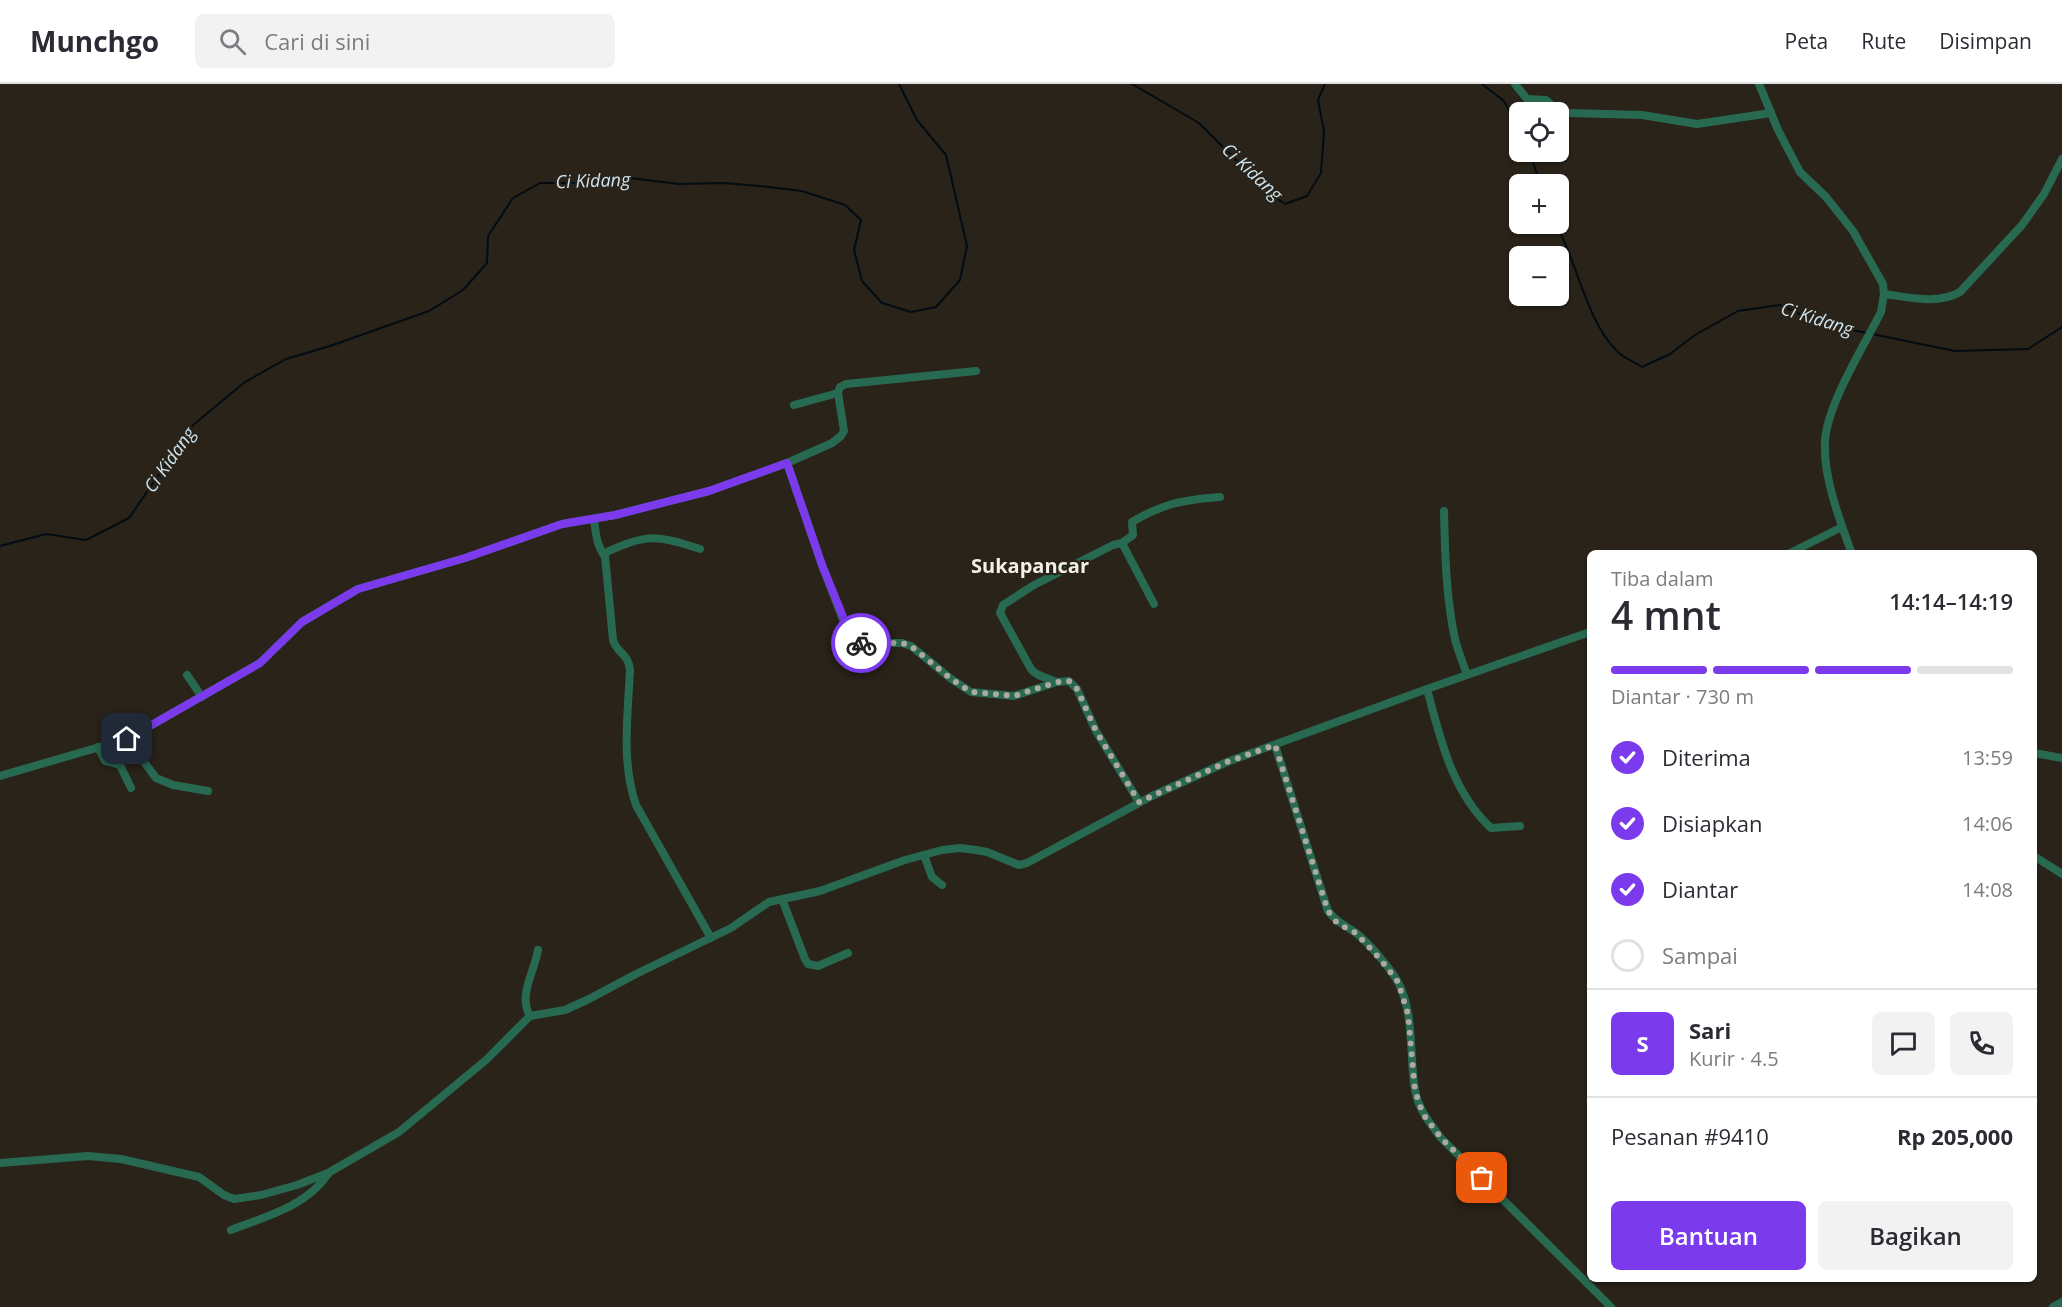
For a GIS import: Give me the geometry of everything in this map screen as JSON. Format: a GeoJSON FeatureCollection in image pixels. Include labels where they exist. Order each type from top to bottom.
{"type":"FeatureCollection","features":[{"type":"Feature","properties":{"kind":"street"},"geometry":{"type":"LineString","coordinates":[[1515,84],[1527,99],[1546,100],[1559,112],[1642,115],[1697,124],[1771,113]]}},
{"type":"Feature","properties":{"kind":"street"},"geometry":{"type":"LineString","coordinates":[[1760,84],[1771,113],[1800,172],[1827,197],[1853,231],[1878,273],[1884,294],[1881,312],[1829,417],[1824,442],[1826,465],[1851,550]]}},
{"type":"Feature","properties":{"kind":"street"},"geometry":{"type":"LineString","coordinates":[[1884,294],[1942,299],[1960,292],[2022,225],[2044,194],[2062,159]]}},
{"type":"Feature","properties":{"kind":"street"},"geometry":{"type":"LineString","coordinates":[[0,776],[127,739],[260,663],[302,622],[358,589],[465,558],[562,524],[615,515],[709,491],[787,463],[832,443],[842,436],[844,431],[838,393],[840,387],[854,382],[976,371]]}},
{"type":"Feature","properties":{"kind":"street"},"geometry":{"type":"LineString","coordinates":[[794,405],[838,393]]}},
{"type":"Feature","properties":{"kind":"street"},"geometry":{"type":"LineString","coordinates":[[787,463],[822,565],[846,624],[860,643],[902,643],[911,646],[971,692],[1014,696],[1057,682],[1069,681],[1077,689],[1096,731],[1139,802]]}},
{"type":"Feature","properties":{"kind":"street"},"geometry":{"type":"LineString","coordinates":[[1057,682],[1046,676],[1035,674],[1000,613],[1000,608],[1034,585],[1113,545],[1122,543],[1133,535],[1132,522],[1162,506],[1188,499],[1220,497]]}},
{"type":"Feature","properties":{"kind":"street"},"geometry":{"type":"LineString","coordinates":[[1444,511],[1453,624],[1467,675]]}},
{"type":"Feature","properties":{"kind":"street"},"geometry":{"type":"LineString","coordinates":[[594,519],[597,543],[605,556],[613,640],[616,649],[629,660],[627,746],[631,790],[636,805],[711,938]]}},
{"type":"Feature","properties":{"kind":"street"},"geometry":{"type":"LineString","coordinates":[[1796,550],[1842,526]]}},
{"type":"Feature","properties":{"kind":"street"},"geometry":{"type":"LineString","coordinates":[[603,554],[625,543],[650,537],[672,540],[700,549]]}},
{"type":"Feature","properties":{"kind":"street"},"geometry":{"type":"LineString","coordinates":[[1122,543],[1154,604]]}},
{"type":"Feature","properties":{"kind":"street"},"geometry":{"type":"LineString","coordinates":[[0,1163],[88,1155],[121,1159],[199,1177],[224,1195],[234,1199],[261,1195],[328,1173],[399,1131],[486,1060],[530,1016],[565,1010],[711,938],[769,902],[820,891],[905,860],[960,848],[987,852],[1019,865],[1028,863],[1139,802],[1227,762],[1587,633]]}},
{"type":"Feature","properties":{"kind":"street"},"geometry":{"type":"LineString","coordinates":[[188,675],[202,697]]}},
{"type":"Feature","properties":{"kind":"street"},"geometry":{"type":"LineString","coordinates":[[1427,689],[1437,729],[1455,781],[1491,828],[1520,826]]}},
{"type":"Feature","properties":{"kind":"street"},"geometry":{"type":"LineString","coordinates":[[127,739],[156,778],[173,785],[208,790]]}},
{"type":"Feature","properties":{"kind":"street"},"geometry":{"type":"LineString","coordinates":[[1275,745],[1328,911],[1337,923],[1356,933],[1398,982],[1408,1014],[1415,1091],[1423,1114],[1441,1138],[1611,1307]]}},
{"type":"Feature","properties":{"kind":"street"},"geometry":{"type":"LineString","coordinates":[[98,747],[105,761],[120,765],[131,788]]}},
{"type":"Feature","properties":{"kind":"street"},"geometry":{"type":"LineString","coordinates":[[2037,754],[2062,758]]}},
{"type":"Feature","properties":{"kind":"street"},"geometry":{"type":"LineString","coordinates":[[924,855],[932,877],[942,885]]}},
{"type":"Feature","properties":{"kind":"street"},"geometry":{"type":"LineString","coordinates":[[2037,858],[2062,874]]}},
{"type":"Feature","properties":{"kind":"street"},"geometry":{"type":"LineString","coordinates":[[783,899],[808,964],[818,966],[848,953]]}},
{"type":"Feature","properties":{"kind":"street"},"geometry":{"type":"LineString","coordinates":[[530,1016],[524,994],[538,950]]}},
{"type":"Feature","properties":{"kind":"street"},"geometry":{"type":"LineString","coordinates":[[231,1230],[293,1206],[323,1181],[328,1173]]}},
{"type":"Feature","properties":{"kind":"street"},"geometry":{"type":"LineString","coordinates":[[2053,1307],[2062,1302]]}},
{"type":"Feature","properties":{"kind":"waterway","name":"Ci Kidang"},"geometry":{"type":"LineString","coordinates":[[0,546],[46,534],[86,540],[129,518],[193,425],[245,382],[286,359],[429,311],[463,290],[487,263],[488,236],[513,198],[540,183],[589,183],[630,178],[679,184],[723,183],[802,191],[845,205],[861,220],[854,250],[862,281],[882,303],[911,312],[936,307],[960,280],[967,246],[946,155],[917,120],[899,84]]}},
{"type":"Feature","properties":{"kind":"waterway","name":"Ci Kidang"},"geometry":{"type":"LineString","coordinates":[[1132,84],[1199,123],[1268,192],[1285,204],[1307,196],[1321,173],[1324,131],[1318,100],[1325,84]]}},
{"type":"Feature","properties":{"kind":"waterway","name":"Ci Kidang"},"geometry":{"type":"LineString","coordinates":[[1482,84],[1504,101],[1509,110]]}},
{"type":"Feature","properties":{"kind":"waterway","name":"Ci Kidang"},"geometry":{"type":"LineString","coordinates":[[1533,162],[1537,174]]}},
{"type":"Feature","properties":{"kind":"waterway","name":"Ci Kidang"},"geometry":{"type":"LineString","coordinates":[[1561,234],[1590,309],[1607,340],[1618,352],[1642,367],[1670,354],[1695,335],[1738,311],[1780,305],[1821,324],[1867,333]]}},
{"type":"Feature","properties":{"kind":"waterway","name":"Ci Kidang"},"geometry":{"type":"LineString","coordinates":[[1872,334],[1955,351],[2028,349],[2062,327]]}},
{"type":"Feature","properties":{"kind":"way so far"},"geometry":{"type":"LineString","coordinates":[[861,643],[902,643],[911,646],[971,692],[1014,696],[1057,682],[1069,681],[1077,689],[1096,731],[1139,802],[1227,762],[1275,745],[1328,911],[1337,923],[1356,933],[1398,982],[1408,1014],[1415,1091],[1423,1114],[1441,1138],[1482,1178]]}},
{"type":"Feature","properties":{"kind":"district","name":"Sukapancar"},"geometry":{"type":"Point","coordinates":[1030,566]}},
{"type":"Feature","properties":{"kind":"route"},"geometry":{"type":"LineString","coordinates":[[127,739],[250,670],[275,650],[302,622],[358,589],[465,558],[562,524],[615,515],[709,491],[787,463],[822,565],[846,624],[861,643]]}}]}
